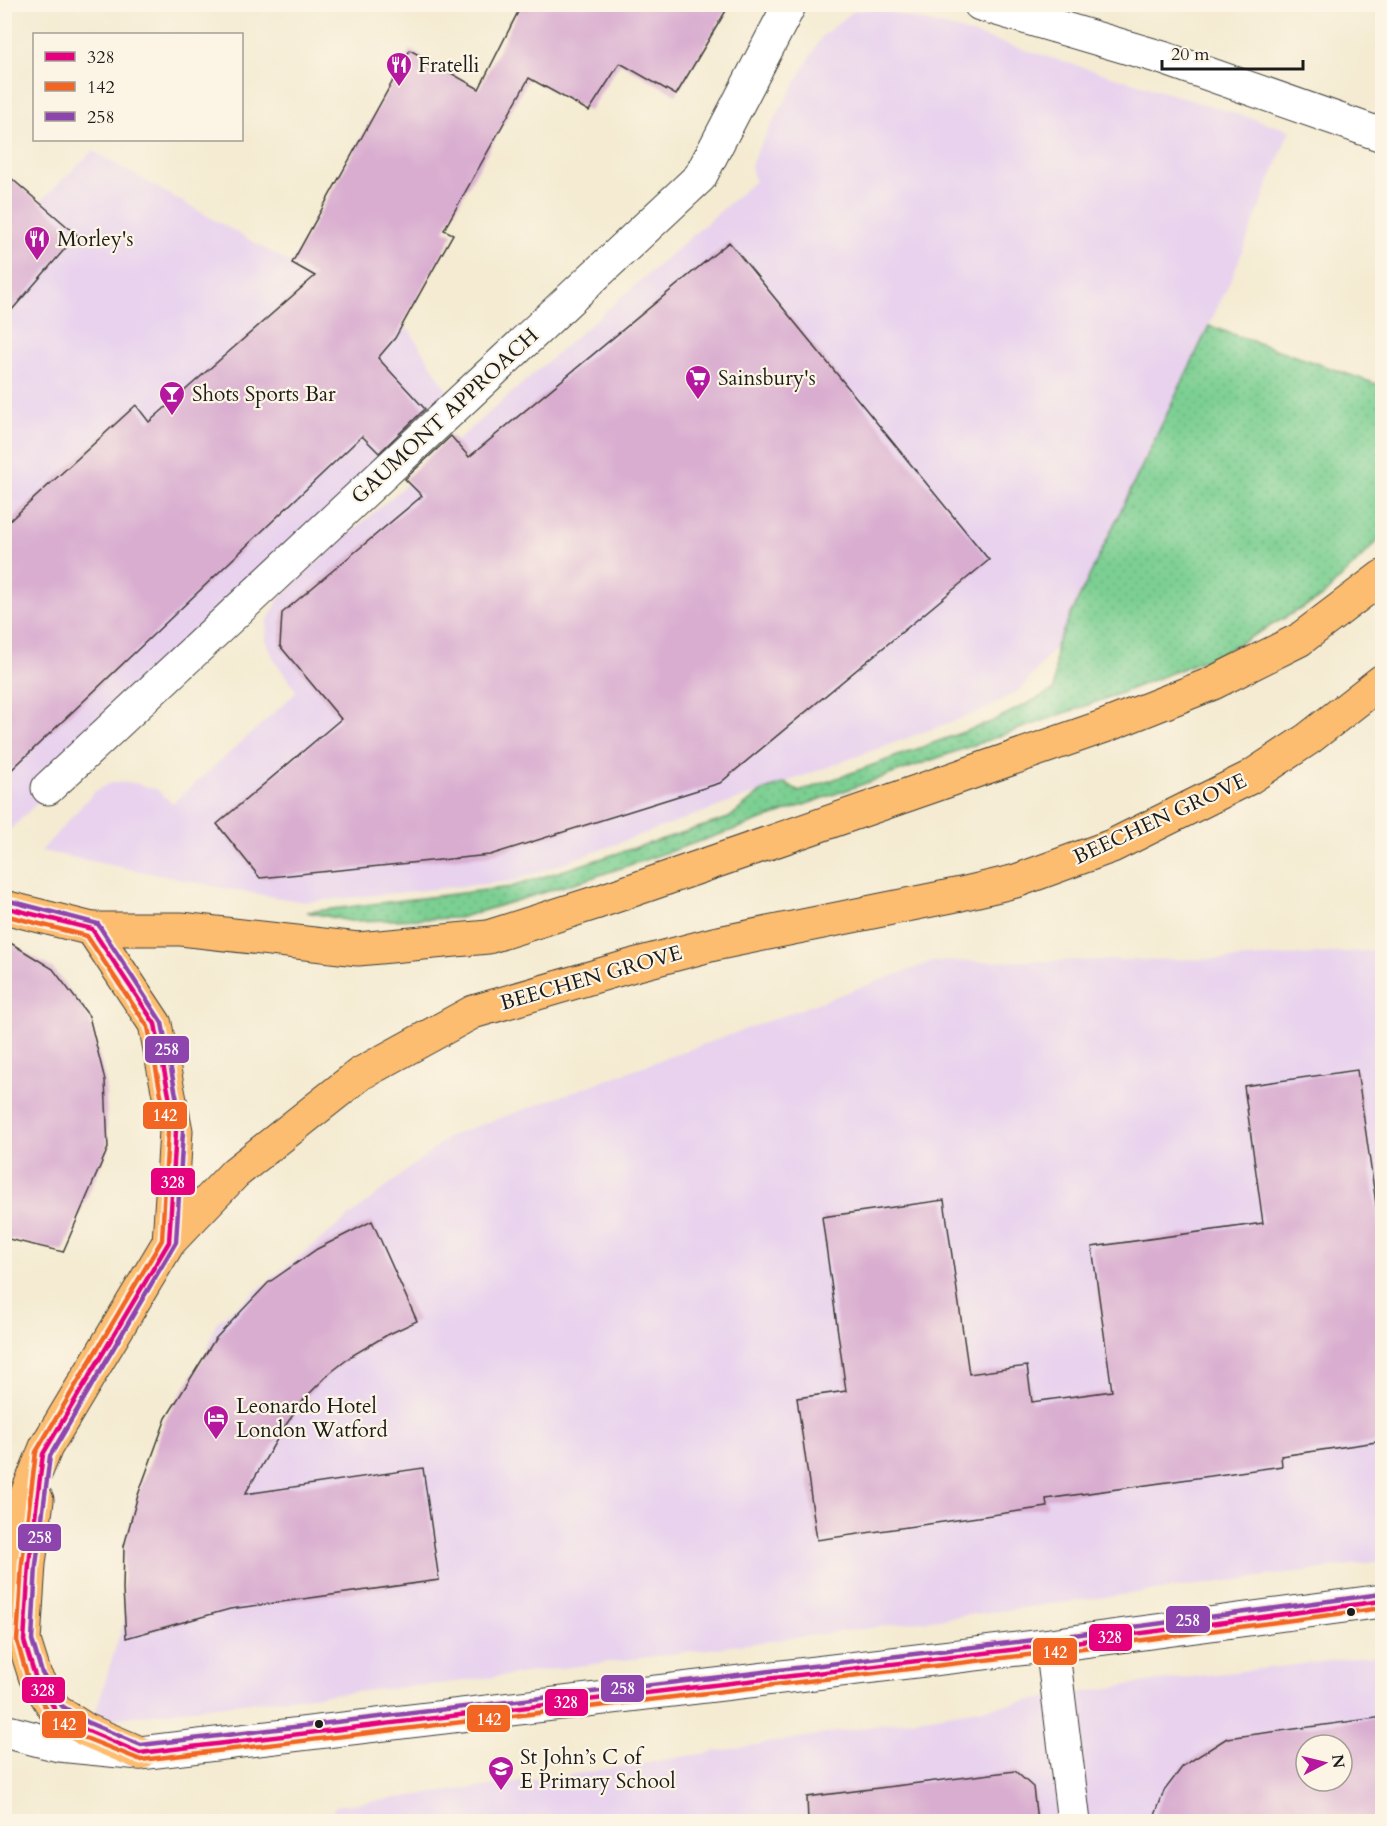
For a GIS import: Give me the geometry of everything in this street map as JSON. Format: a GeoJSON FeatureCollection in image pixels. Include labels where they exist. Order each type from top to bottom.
{"type":"FeatureCollection","features":[{"type":"Feature","properties":{"kind":"main road"},"geometry":{"type":"LineString","coordinates":[[4,907],[92,929],[181,929],[358,949],[488,937],[598,903],[1105,726],[1211,684],[1299,640],[1383,577]]}},
{"type":"Feature","properties":{"kind":"main road","name":"BEECHEN GROVE"},"geometry":{"type":"LineString","coordinates":[[4,1551],[43,1454],[169,1242],[235,1173],[360,1074],[472,1012],[714,944],[961,894],[1027,877],[1112,846],[1249,777],[1308,739],[1383,681]]}},
{"type":"Feature","properties":{"kind":"main road"},"geometry":{"type":"LineString","coordinates":[[92,929],[154,1024],[176,1131],[169,1242]]}},
{"type":"Feature","properties":{"kind":"main road"},"geometry":{"type":"LineString","coordinates":[[43,1454],[29,1564],[24,1641],[35,1676],[56,1711],[86,1730],[140,1753]]}},
{"type":"Feature","properties":{"kind":"street","name":"GAUMONT APPROACH"},"geometry":{"type":"LineString","coordinates":[[48,788],[700,177],[790,4]]}},
{"type":"Feature","properties":{"kind":"street"},"geometry":{"type":"LineString","coordinates":[[980,4],[1163,58],[1383,135]]}},
{"type":"Feature","properties":{"kind":"street"},"geometry":{"type":"LineString","coordinates":[[4,1731],[59,1745],[140,1753],[1052,1645],[1383,1601]]}},
{"type":"Feature","properties":{"kind":"street"},"geometry":{"type":"LineString","coordinates":[[1052,1645],[1074,1821]]}},
{"type":"Feature","properties":{"kind":"shaded area"},"geometry":{"type":"Polygon","coordinates":[[[876,9],[953,28],[1290,130],[1233,275],[1056,646],[1022,688],[987,709],[514,881],[305,902],[233,890],[41,851],[94,792],[113,782],[135,783],[156,789],[173,803],[297,692],[275,661],[266,641],[267,622],[279,599],[299,578],[755,181],[751,166],[757,151],[822,36],[854,11],[876,9]]]}},
{"type":"Feature","properties":{"kind":"shaded area"},"geometry":{"type":"Polygon","coordinates":[[[93,151],[410,331],[447,390],[5,835],[5,235],[93,151]]]}},
{"type":"Feature","properties":{"kind":"shaded area"},"geometry":{"type":"Polygon","coordinates":[[[1382,950],[1382,1561],[456,1682],[242,1703],[93,1721],[216,1323],[450,1136],[931,962],[1232,959],[1382,950]]]}},
{"type":"Feature","properties":{"kind":"shaded area"},"geometry":{"type":"Polygon","coordinates":[[[1382,1655],[1382,1821],[332,1822],[335,1806],[557,1777],[1147,1682],[1382,1655]]]}},
{"type":"Feature","properties":{"kind":"green space"},"geometry":{"type":"Polygon","coordinates":[[[1209,326],[1382,386],[1382,537],[1322,597],[1224,652],[1113,696],[594,877],[459,918],[350,921],[307,912],[511,887],[729,818],[762,791],[785,783],[799,792],[991,722],[1054,690],[1056,646],[1209,326]]]}},
{"type":"Feature","properties":{"kind":"building"},"geometry":{"type":"Polygon","coordinates":[[[522,4],[730,4],[676,95],[620,63],[589,111],[529,78],[444,230],[453,234],[395,338],[378,358],[425,409],[379,453],[362,436],[4,777],[4,526],[136,405],[149,422],[315,276],[292,263],[410,50],[479,89],[522,4]]]}},
{"type":"Feature","properties":{"kind":"building"},"geometry":{"type":"Polygon","coordinates":[[[4,172],[77,235],[4,319],[4,172]]]}},
{"type":"Feature","properties":{"kind":"building","name":"Sainsbury's"},"geometry":{"type":"Polygon","coordinates":[[[729,242],[989,560],[720,783],[490,855],[260,878],[217,824],[341,719],[280,646],[282,613],[422,496],[405,479],[451,436],[469,457],[729,242]]]}},
{"type":"Feature","properties":{"kind":"building"},"geometry":{"type":"Polygon","coordinates":[[[4,939],[53,969],[89,1016],[105,1080],[108,1148],[63,1252],[4,1238],[4,939]]]}},
{"type":"Feature","properties":{"kind":"building"},"geometry":{"type":"Polygon","coordinates":[[[1357,1070],[1383,1253],[1383,1441],[1281,1456],[1282,1466],[1046,1499],[1047,1507],[817,1540],[797,1398],[846,1391],[822,1217],[944,1200],[969,1374],[1027,1366],[1032,1402],[1112,1391],[1092,1247],[1263,1223],[1244,1086],[1357,1070]]]}},
{"type":"Feature","properties":{"kind":"building","name":"Leonardo Hotel London Watford"},"geometry":{"type":"Polygon","coordinates":[[[372,1221],[417,1321],[353,1355],[330,1373],[305,1398],[283,1429],[245,1494],[423,1468],[439,1580],[230,1609],[126,1638],[123,1590],[124,1546],[138,1495],[166,1418],[215,1339],[268,1283],[317,1249],[372,1221]]]}},
{"type":"Feature","properties":{"kind":"building"},"geometry":{"type":"Polygon","coordinates":[[[1383,1717],[1383,1821],[1153,1821],[1164,1791],[1183,1766],[1227,1738],[1383,1717]]]}},
{"type":"Feature","properties":{"kind":"building"},"geometry":{"type":"Polygon","coordinates":[[[1015,1771],[1033,1787],[1037,1821],[808,1821],[807,1797],[1015,1771]]]}},
{"type":"Feature","properties":{"kind":"transit line","name":"258"},"geometry":{"type":"LineString","coordinates":[[6,900],[98,924],[162,1023],[183,1131],[176,1242],[50,1456],[36,1565],[32,1640],[42,1673],[62,1706],[89,1723],[141,1745],[1051,1638],[1381,1594]]}},
{"type":"Feature","properties":{"kind":"transit line","name":"328"},"geometry":{"type":"LineString","coordinates":[[4,907],[92,929]]}},
{"type":"Feature","properties":{"kind":"transit line","name":"142"},"geometry":{"type":"LineString","coordinates":[[4,915],[87,936],[148,1027],[168,1131],[162,1240],[36,1452],[22,1563],[17,1641],[28,1679],[51,1716],[83,1737],[141,1760],[1053,1652],[1382,1608]]}},
{"type":"Feature","properties":{"kind":"transit line","name":"328"},"geometry":{"type":"LineString","coordinates":[[92,929],[155,1024],[176,1131],[169,1242],[43,1454],[29,1564],[24,1641],[35,1676],[56,1711],[86,1730],[140,1753],[1052,1645],[1382,1601]]}},
{"type":"Feature","properties":{"kind":"place","name":"Fratelli"},"geometry":{"type":"Point","coordinates":[399,88]}},
{"type":"Feature","properties":{"kind":"place","name":"Morley's"},"geometry":{"type":"Point","coordinates":[37,262]}},
{"type":"Feature","properties":{"kind":"place","name":"Sainsbury's"},"geometry":{"type":"Point","coordinates":[698,401]}},
{"type":"Feature","properties":{"kind":"place","name":"Shots Sports Bar"},"geometry":{"type":"Point","coordinates":[172,417]}},
{"type":"Feature","properties":{"kind":"place","name":"Leonardo Hotel London Watford"},"geometry":{"type":"Point","coordinates":[216,1441]}},
{"type":"Feature","properties":{"kind":"place","name":"St John’s C of E Primary School"},"geometry":{"type":"Point","coordinates":[501,1792]}}]}
